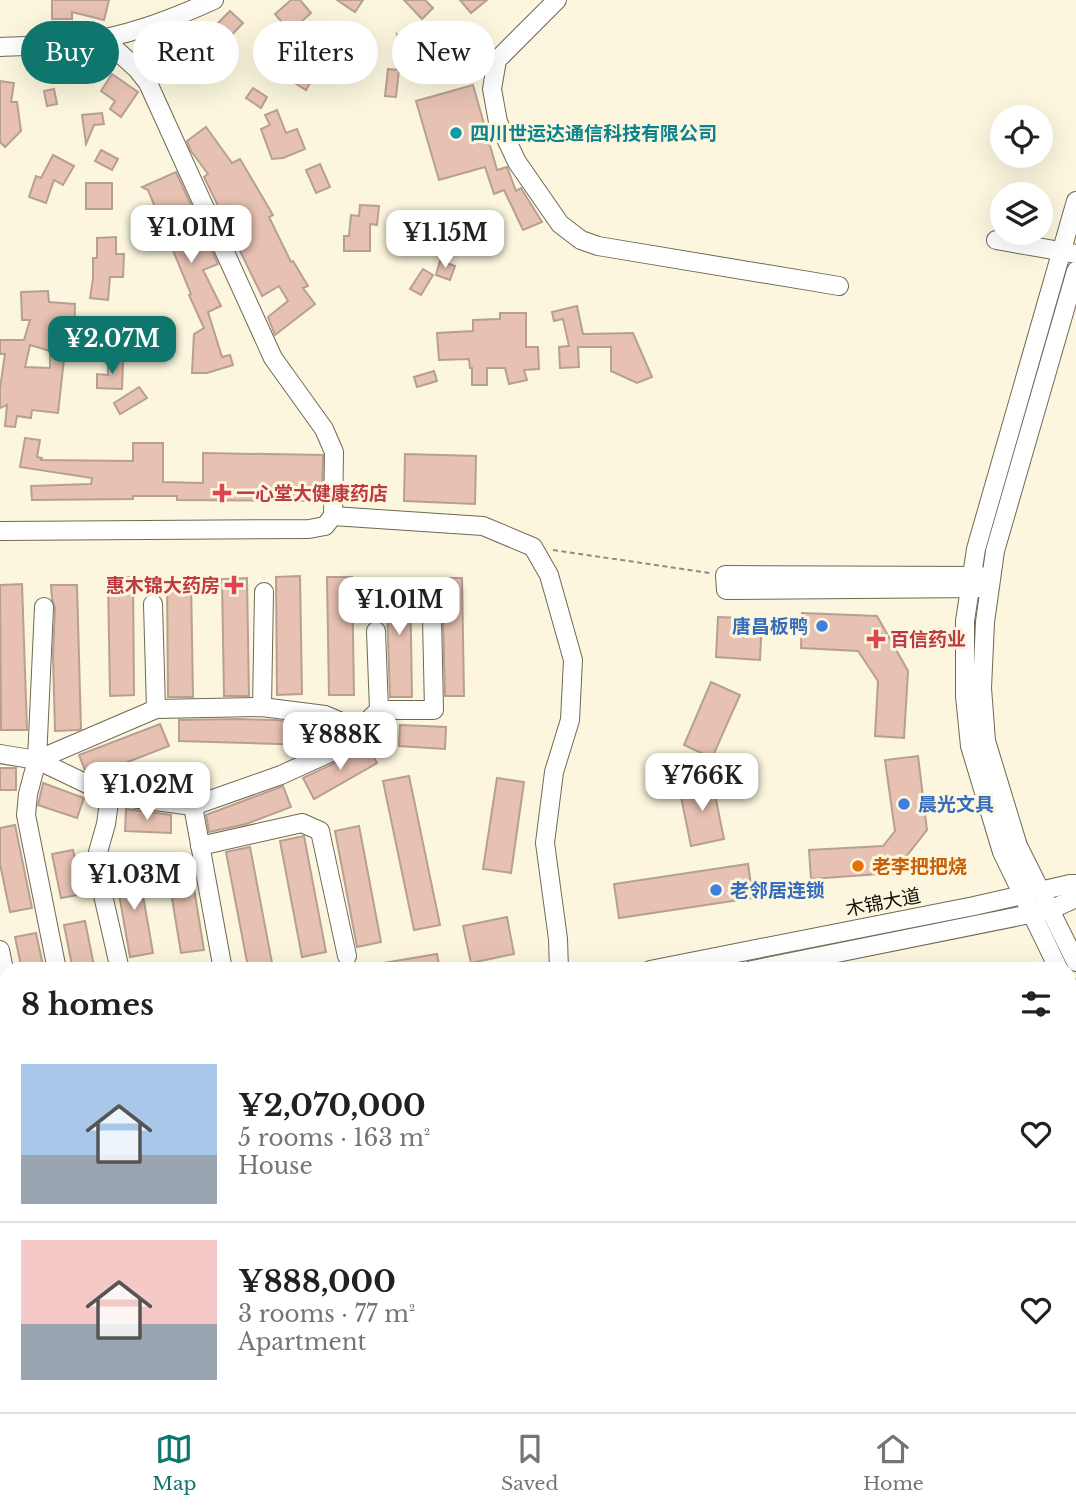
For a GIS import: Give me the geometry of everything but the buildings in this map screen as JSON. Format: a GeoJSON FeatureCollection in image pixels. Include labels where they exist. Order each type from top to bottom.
{"type":"FeatureCollection","features":[{"type":"Feature","properties":{"kind":"street"},"geometry":{"type":"LineString","coordinates":[[119,34],[166,21],[214,0]]}},
{"type":"Feature","properties":{"kind":"street"},"geometry":{"type":"LineString","coordinates":[[557,0],[497,60],[492,89],[498,122],[517,162],[560,224],[581,240],[598,246],[839,286]]}},
{"type":"Feature","properties":{"kind":"street"},"geometry":{"type":"LineString","coordinates":[[0,47],[21,46]]}},
{"type":"Feature","properties":{"kind":"street"},"geometry":{"type":"LineString","coordinates":[[119,53],[148,83],[273,358],[324,429],[334,452],[329,521]]}},
{"type":"Feature","properties":{"kind":"street"},"geometry":{"type":"LineString","coordinates":[[1055,962],[1002,852],[970,746],[965,695],[965,621],[976,549],[1069,252],[1076,201]]}},
{"type":"Feature","properties":{"kind":"street"},"geometry":{"type":"LineString","coordinates":[[1026,245],[1069,252]]}},
{"type":"Feature","properties":{"kind":"street"},"geometry":{"type":"LineString","coordinates":[[1076,271],[995,551],[985,622],[982,688],[986,741],[1018,846],[1076,962]]}},
{"type":"Feature","properties":{"kind":"street"},"geometry":{"type":"LineString","coordinates":[[0,531],[309,529],[329,521],[483,526],[533,547],[550,575],[573,660],[570,720],[554,772],[545,843],[559,962]]}},
{"type":"Feature","properties":{"kind":"street"},"geometry":{"type":"LineString","coordinates":[[725,575],[990,582]]}},
{"type":"Feature","properties":{"kind":"street"},"geometry":{"type":"LineString","coordinates":[[262,707],[264,592]]}},
{"type":"Feature","properties":{"kind":"street"},"geometry":{"type":"LineString","coordinates":[[153,604],[156,709]]}},
{"type":"Feature","properties":{"kind":"street"},"geometry":{"type":"LineString","coordinates":[[44,607],[37,760],[28,794],[26,815],[56,962]]}},
{"type":"Feature","properties":{"kind":"street"},"geometry":{"type":"LineString","coordinates":[[0,754],[37,760],[110,794],[193,806],[281,775],[338,748],[379,710],[434,710],[432,618]]}},
{"type":"Feature","properties":{"kind":"street"},"geometry":{"type":"LineString","coordinates":[[376,631],[379,710]]}},
{"type":"Feature","properties":{"kind":"street"},"geometry":{"type":"LineString","coordinates":[[37,760],[156,709],[262,707],[325,715],[358,729]]}},
{"type":"Feature","properties":{"kind":"street"},"geometry":{"type":"LineString","coordinates":[[110,794],[106,824],[98,852],[100,882],[118,962]]}},
{"type":"Feature","properties":{"kind":"street"},"geometry":{"type":"LineString","coordinates":[[193,806],[222,962]]}},
{"type":"Feature","properties":{"kind":"street"},"geometry":{"type":"LineString","coordinates":[[200,846],[302,823],[320,831],[347,956]]}},
{"type":"Feature","properties":{"kind":"street","name":"木锦大道"},"geometry":{"type":"LineString","coordinates":[[690,962],[1076,884]]}},
{"type":"Feature","properties":{"kind":"street"},"geometry":{"type":"LineString","coordinates":[[791,962],[1050,910],[1076,898]]}},
{"type":"Feature","properties":{"kind":"path"},"geometry":{"type":"LineString","coordinates":[[533,547],[725,575]]}},
{"type":"Feature","properties":{"kind":"place","name":"四川世运达通信科技有限公司"},"geometry":{"type":"Point","coordinates":[456,133]}},
{"type":"Feature","properties":{"kind":"place","name":"一心堂大健康药店"},"geometry":{"type":"Point","coordinates":[222,493]}},
{"type":"Feature","properties":{"kind":"place","name":"惠木锦大药房"},"geometry":{"type":"Point","coordinates":[234,585]}},
{"type":"Feature","properties":{"kind":"place","name":"唐昌板鸭"},"geometry":{"type":"Point","coordinates":[822,626]}},
{"type":"Feature","properties":{"kind":"place","name":"百信药业"},"geometry":{"type":"Point","coordinates":[876,639]}},
{"type":"Feature","properties":{"kind":"place","name":"晨光文具"},"geometry":{"type":"Point","coordinates":[904,804]}},
{"type":"Feature","properties":{"kind":"place","name":"老李把把烧"},"geometry":{"type":"Point","coordinates":[858,866]}},
{"type":"Feature","properties":{"kind":"place","name":"老邻居连锁"},"geometry":{"type":"Point","coordinates":[716,890]}}]}
